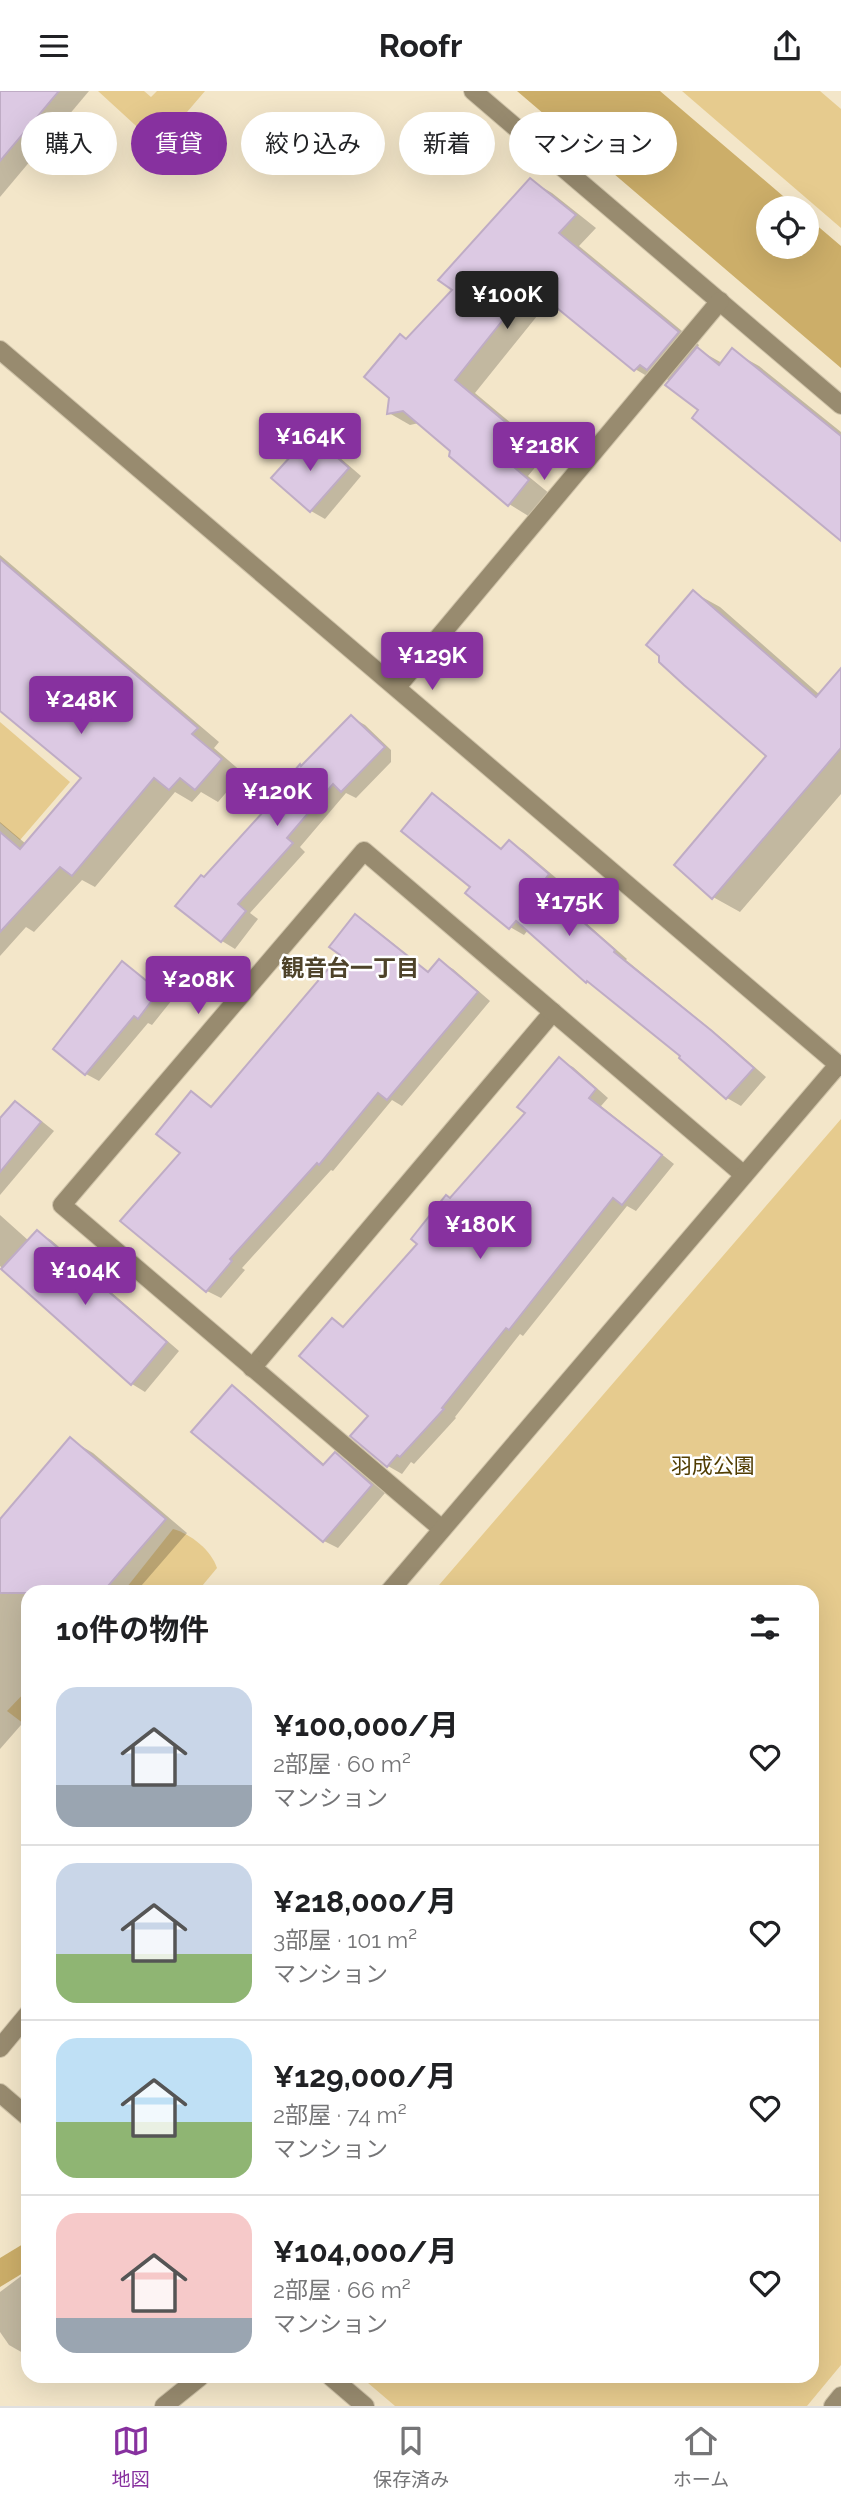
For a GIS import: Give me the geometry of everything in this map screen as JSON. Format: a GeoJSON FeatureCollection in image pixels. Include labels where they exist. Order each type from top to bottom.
{"type":"FeatureCollection","features":[{"type":"Feature","properties":{"kind":"street"},"geometry":{"type":"LineString","coordinates":[[473,91],[841,405]]}},
{"type":"Feature","properties":{"kind":"street"},"geometry":{"type":"LineString","coordinates":[[397,687],[720,301]]}},
{"type":"Feature","properties":{"kind":"street"},"geometry":{"type":"LineString","coordinates":[[0,350],[840,1066],[395,1585]]}},
{"type":"Feature","properties":{"kind":"street"},"geometry":{"type":"LineString","coordinates":[[442,1529],[62,1205],[364,851],[744,1175]]}},
{"type":"Feature","properties":{"kind":"street"},"geometry":{"type":"LineString","coordinates":[[252,1368],[553,1012]]}},
{"type":"Feature","properties":{"kind":"street"},"geometry":{"type":"LineString","coordinates":[[0,2048],[21,2022]]}},
{"type":"Feature","properties":{"kind":"street"},"geometry":{"type":"LineString","coordinates":[[0,2093],[21,2111]]}},
{"type":"Feature","properties":{"kind":"street"},"geometry":{"type":"LineString","coordinates":[[164,2406],[193,2383]]}},
{"type":"Feature","properties":{"kind":"street"},"geometry":{"type":"LineString","coordinates":[[338,2383],[365,2406]]}},
{"type":"Feature","properties":{"kind":"street"},"geometry":{"type":"LineString","coordinates":[[832,2406],[841,2396]]}},
{"type":"Feature","properties":{"kind":"green space"},"geometry":{"type":"Polygon","coordinates":[[[98,91],[144,91],[151,97],[157,91],[205,91],[187,112],[131,112],[131,121],[98,91]]]}},
{"type":"Feature","properties":{"kind":"green space"},"geometry":{"type":"Polygon","coordinates":[[[682,91],[820,91],[841,109],[841,228],[819,209],[819,196],[804,196],[682,91]]]}},
{"type":"Feature","properties":{"kind":"green space"},"geometry":{"type":"Polygon","coordinates":[[[0,722],[70,782],[20,840],[0,823],[0,722]]]}},
{"type":"Feature","properties":{"kind":"green space","name":"羽成公園"},"geometry":{"type":"Polygon","coordinates":[[[841,1119],[841,2365],[807,2406],[395,2406],[368,2383],[819,2383],[819,1585],[439,1585],[841,1119]]]}},
{"type":"Feature","properties":{"kind":"green space"},"geometry":{"type":"Polygon","coordinates":[[[173,1529],[200,1544],[217,1568],[203,1585],[129,1585],[173,1529]]]}},
{"type":"Feature","properties":{"kind":"green space"},"geometry":{"type":"Polygon","coordinates":[[[21,1696],[21,1722],[7,1711],[21,1696]]]}},
{"type":"Feature","properties":{"kind":"shaded area"},"geometry":{"type":"Polygon","coordinates":[[[517,91],[660,91],[783,196],[756,196],[756,259],[819,259],[819,227],[841,246],[841,368],[615,175],[677,175],[677,112],[542,112],[517,91]]]}},
{"type":"Feature","properties":{"kind":"shaded area"},"geometry":{"type":"Polygon","coordinates":[[[21,2245],[21,2274],[0,2287],[0,2258],[21,2245]]]}},
{"type":"Feature","properties":{"kind":"building"},"geometry":{"type":"Polygon","coordinates":[[[0,91],[59,91],[41,112],[21,112],[21,136],[0,161],[0,91]]]}},
{"type":"Feature","properties":{"kind":"building"},"geometry":{"type":"Polygon","coordinates":[[[530,178],[576,215],[559,233],[679,332],[647,370],[640,365],[634,371],[530,286],[455,380],[527,440],[508,462],[529,480],[508,506],[449,456],[450,451],[403,411],[387,414],[389,398],[364,377],[400,334],[406,339],[452,290],[438,280],[530,178]]]}},
{"type":"Feature","properties":{"kind":"building"},"geometry":{"type":"Polygon","coordinates":[[[697,347],[719,365],[732,348],[841,436],[841,541],[692,418],[698,410],[665,385],[697,347]]]}},
{"type":"Feature","properties":{"kind":"building"},"geometry":{"type":"Polygon","coordinates":[[[311,434],[349,468],[310,512],[271,478],[311,434]]]}},
{"type":"Feature","properties":{"kind":"building"},"geometry":{"type":"Polygon","coordinates":[[[0,559],[198,728],[192,734],[222,759],[195,790],[180,778],[169,790],[154,778],[72,876],[60,867],[0,932],[0,832],[20,849],[81,778],[0,711],[0,559]]]}},
{"type":"Feature","properties":{"kind":"building"},"geometry":{"type":"Polygon","coordinates":[[[693,590],[816,697],[841,668],[841,748],[712,899],[674,865],[766,756],[659,662],[659,656],[646,645],[693,590]]]}},
{"type":"Feature","properties":{"kind":"building"},"geometry":{"type":"Polygon","coordinates":[[[351,715],[385,747],[341,792],[333,784],[287,838],[293,843],[238,904],[246,911],[221,942],[175,906],[201,875],[204,877],[274,800],[271,798],[300,764],[301,766],[351,715]]]}},
{"type":"Feature","properties":{"kind":"building"},"geometry":{"type":"Polygon","coordinates":[[[432,793],[501,849],[509,840],[549,874],[541,885],[615,950],[614,952],[754,1068],[726,1099],[679,1058],[680,1056],[587,981],[586,983],[516,921],[509,929],[465,893],[470,887],[401,831],[432,793]]]}},
{"type":"Feature","properties":{"kind":"building"},"geometry":{"type":"Polygon","coordinates":[[[355,914],[428,972],[439,959],[478,992],[387,1100],[378,1093],[319,1165],[317,1163],[230,1259],[232,1261],[206,1292],[120,1221],[180,1153],[156,1134],[191,1091],[211,1107],[340,955],[329,947],[355,914]]]}},
{"type":"Feature","properties":{"kind":"building"},"geometry":{"type":"Polygon","coordinates":[[[122,961],[159,991],[138,1019],[134,1016],[85,1075],[53,1049],[122,961]]]}},
{"type":"Feature","properties":{"kind":"building"},"geometry":{"type":"Polygon","coordinates":[[[559,1057],[596,1089],[589,1098],[662,1155],[622,1205],[613,1198],[509,1330],[506,1328],[442,1408],[444,1409],[400,1457],[397,1455],[387,1467],[350,1436],[368,1416],[299,1356],[332,1318],[343,1327],[417,1244],[411,1239],[446,1195],[450,1198],[525,1113],[517,1107],[559,1057]]]}},
{"type":"Feature","properties":{"kind":"building"},"geometry":{"type":"Polygon","coordinates":[[[15,1101],[41,1122],[0,1172],[0,1118],[15,1101]]]}},
{"type":"Feature","properties":{"kind":"building"},"geometry":{"type":"Polygon","coordinates":[[[37,1230],[167,1342],[131,1385],[1,1269],[37,1230]]]}},
{"type":"Feature","properties":{"kind":"building"},"geometry":{"type":"Polygon","coordinates":[[[232,1385],[323,1465],[335,1452],[372,1485],[323,1542],[191,1432],[232,1385]]]}},
{"type":"Feature","properties":{"kind":"building"},"geometry":{"type":"Polygon","coordinates":[[[70,1437],[166,1519],[109,1585],[21,1585],[21,1593],[0,1593],[0,1519],[70,1437]]]}},
{"type":"Feature","properties":{"kind":"district","name":"観音台一丁目"},"geometry":{"type":"Point","coordinates":[350,967]}}]}
